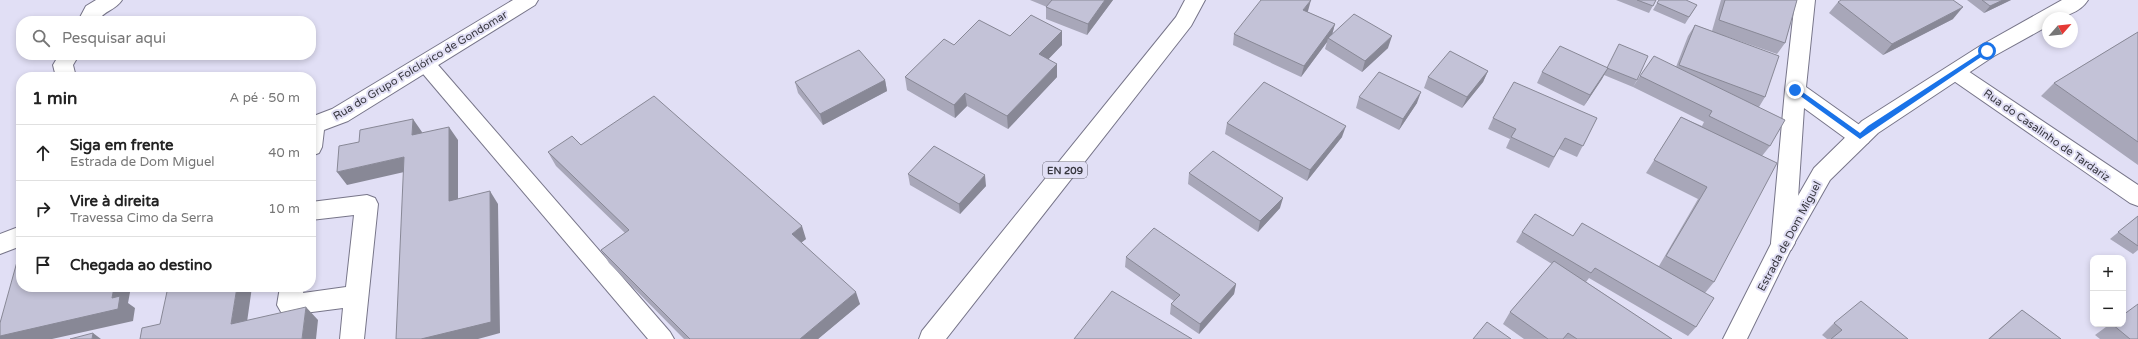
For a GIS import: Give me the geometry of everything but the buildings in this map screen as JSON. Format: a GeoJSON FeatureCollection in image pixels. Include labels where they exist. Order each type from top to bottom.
{"type":"FeatureCollection","features":[{"type":"Feature","properties":{"kind":"street"},"geometry":{"type":"LineString","coordinates":[[90,16],[93,11],[112,0]]}},
{"type":"Feature","properties":{"kind":"street","name":"Rua do Grupo Folclórico de Gondomar"},"geometry":{"type":"LineString","coordinates":[[316,124],[340,115],[528,0]]}},
{"type":"Feature","properties":{"kind":"street","name":"EN 209"},"geometry":{"type":"LineString","coordinates":[[931,339],[1184,20],[1195,0]]}},
{"type":"Feature","properties":{"kind":"street"},"geometry":{"type":"LineString","coordinates":[[1783,243],[1795,90],[1805,0]]}},
{"type":"Feature","properties":{"kind":"street","name":"Estrada de Dom Miguel"},"geometry":{"type":"LineString","coordinates":[[1735,339],[1783,243],[1822,174],[1870,127],[1987,51],[2078,0]]}},
{"type":"Feature","properties":{"kind":"street"},"geometry":{"type":"LineString","coordinates":[[65,72],[63,65],[66,60]]}},
{"type":"Feature","properties":{"kind":"street","name":"Rua do Casalinho de Tardariz"},"geometry":{"type":"LineString","coordinates":[[1956,72],[2138,198]]}},
{"type":"Feature","properties":{"kind":"street"},"geometry":{"type":"LineString","coordinates":[[1795,90],[1860,137]]}},
{"type":"Feature","properties":{"kind":"street"},"geometry":{"type":"LineString","coordinates":[[316,210],[367,204],[352,339]]}},
{"type":"Feature","properties":{"kind":"street"},"geometry":{"type":"LineString","coordinates":[[291,292],[289,305],[357,296]]}},
{"type":"Feature","properties":{"kind":"lane"},"geometry":{"type":"LineString","coordinates":[[425,63],[662,339]]}},
{"type":"Feature","properties":{"kind":"route"},"geometry":{"type":"LineString","coordinates":[[1795,90],[1860,137],[1870,127],[1987,51]]}}]}
